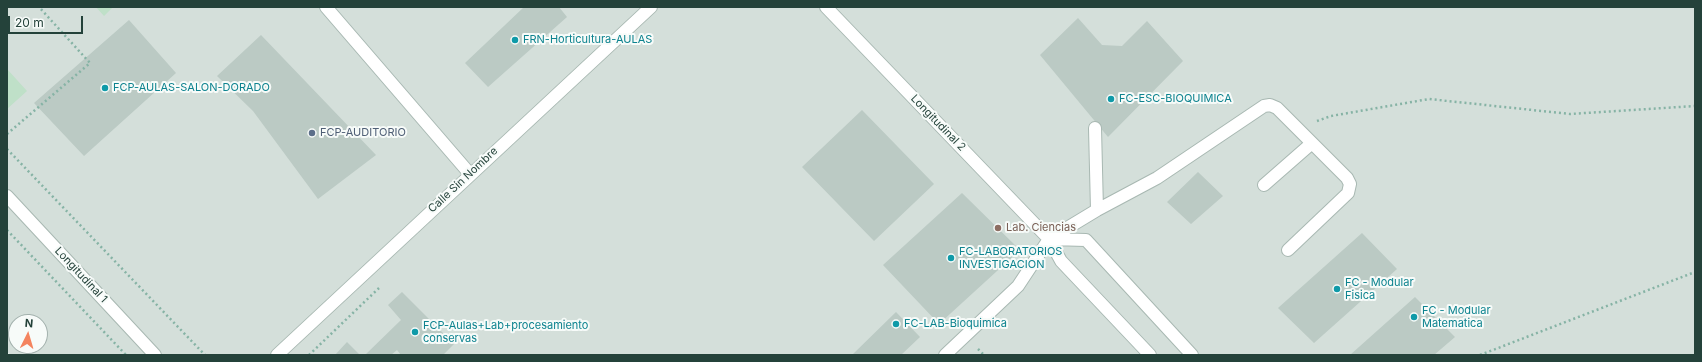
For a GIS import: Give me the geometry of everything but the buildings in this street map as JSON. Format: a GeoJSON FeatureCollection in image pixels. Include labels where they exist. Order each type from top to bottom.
{"type":"FeatureCollection","features":[{"type":"Feature","properties":{"kind":"street"},"geometry":{"type":"LineString","coordinates":[[326,7],[470,174]]}},
{"type":"Feature","properties":{"kind":"street","name":"Calle Sin Nombre"},"geometry":{"type":"LineString","coordinates":[[277,355],[650,7]]}},
{"type":"Feature","properties":{"kind":"street","name":"Longitudinal 2"},"geometry":{"type":"LineString","coordinates":[[826,7],[1050,239],[1061,261],[1150,355]]}},
{"type":"Feature","properties":{"kind":"street"},"geometry":{"type":"LineString","coordinates":[[945,355],[1018,286],[1050,239],[1097,210],[1157,178],[1264,106],[1270,105],[1277,108],[1297,127],[1348,178],[1350,184],[1348,193],[1288,250]]}},
{"type":"Feature","properties":{"kind":"street"},"geometry":{"type":"LineString","coordinates":[[1095,128],[1097,210]]}},
{"type":"Feature","properties":{"kind":"street"},"geometry":{"type":"LineString","coordinates":[[1264,185],[1312,143]]}},
{"type":"Feature","properties":{"kind":"street","name":"Longitudinal 1"},"geometry":{"type":"LineString","coordinates":[[7,196],[155,355]]}},
{"type":"Feature","properties":{"kind":"street"},"geometry":{"type":"LineString","coordinates":[[1050,239],[1086,240],[1192,355]]}},
{"type":"Feature","properties":{"kind":"path"},"geometry":{"type":"LineString","coordinates":[[7,134],[90,63],[39,7]]}},
{"type":"Feature","properties":{"kind":"path"},"geometry":{"type":"LineString","coordinates":[[1297,127],[1331,116],[1429,99],[1570,114],[1695,106]]}},
{"type":"Feature","properties":{"kind":"path"},"geometry":{"type":"LineString","coordinates":[[7,149],[205,355]]}},
{"type":"Feature","properties":{"kind":"path"},"geometry":{"type":"LineString","coordinates":[[7,230],[126,355]]}},
{"type":"Feature","properties":{"kind":"path"},"geometry":{"type":"LineString","coordinates":[[1480,355],[1695,272]]}},
{"type":"Feature","properties":{"kind":"shaded area"},"geometry":{"type":"Polygon","coordinates":[[[7,7],[1695,7],[1695,355],[10,354],[48,354],[48,314],[8,314],[8,353],[7,7]]]}},
{"type":"Feature","properties":{"kind":"green space"},"geometry":{"type":"Polygon","coordinates":[[[96,7],[113,7],[104,16],[96,7]]]}},
{"type":"Feature","properties":{"kind":"green space"},"geometry":{"type":"Polygon","coordinates":[[[7,69],[27,91],[7,109],[7,69]]]}},
{"type":"Feature","properties":{"kind":"place","name":"FRN-Horticultura-AULAS"},"geometry":{"type":"Point","coordinates":[515,40]}},
{"type":"Feature","properties":{"kind":"place","name":"FCP-AULAS-SALON-DORADO"},"geometry":{"type":"Point","coordinates":[105,88]}},
{"type":"Feature","properties":{"kind":"place","name":"FC-ESC-BIOQUIMICA"},"geometry":{"type":"Point","coordinates":[1111,99]}},
{"type":"Feature","properties":{"kind":"place","name":"FCP-AUDITORIO"},"geometry":{"type":"Point","coordinates":[312,133]}},
{"type":"Feature","properties":{"kind":"place","name":"Lab. Ciencias"},"geometry":{"type":"Point","coordinates":[998,228]}},
{"type":"Feature","properties":{"kind":"place","name":"FC-LABORATORIOS INVESTIGACION"},"geometry":{"type":"Point","coordinates":[951,258]}},
{"type":"Feature","properties":{"kind":"place","name":"FC - Modular Fisica"},"geometry":{"type":"Point","coordinates":[1337,289]}},
{"type":"Feature","properties":{"kind":"place","name":"FC - Modular Matematica"},"geometry":{"type":"Point","coordinates":[1414,317]}},
{"type":"Feature","properties":{"kind":"place","name":"FC-LAB-Bioquimica"},"geometry":{"type":"Point","coordinates":[896,324]}},
{"type":"Feature","properties":{"kind":"place","name":"FCP-Aulas+Lab+procesamiento conservas"},"geometry":{"type":"Point","coordinates":[415,332]}}]}
